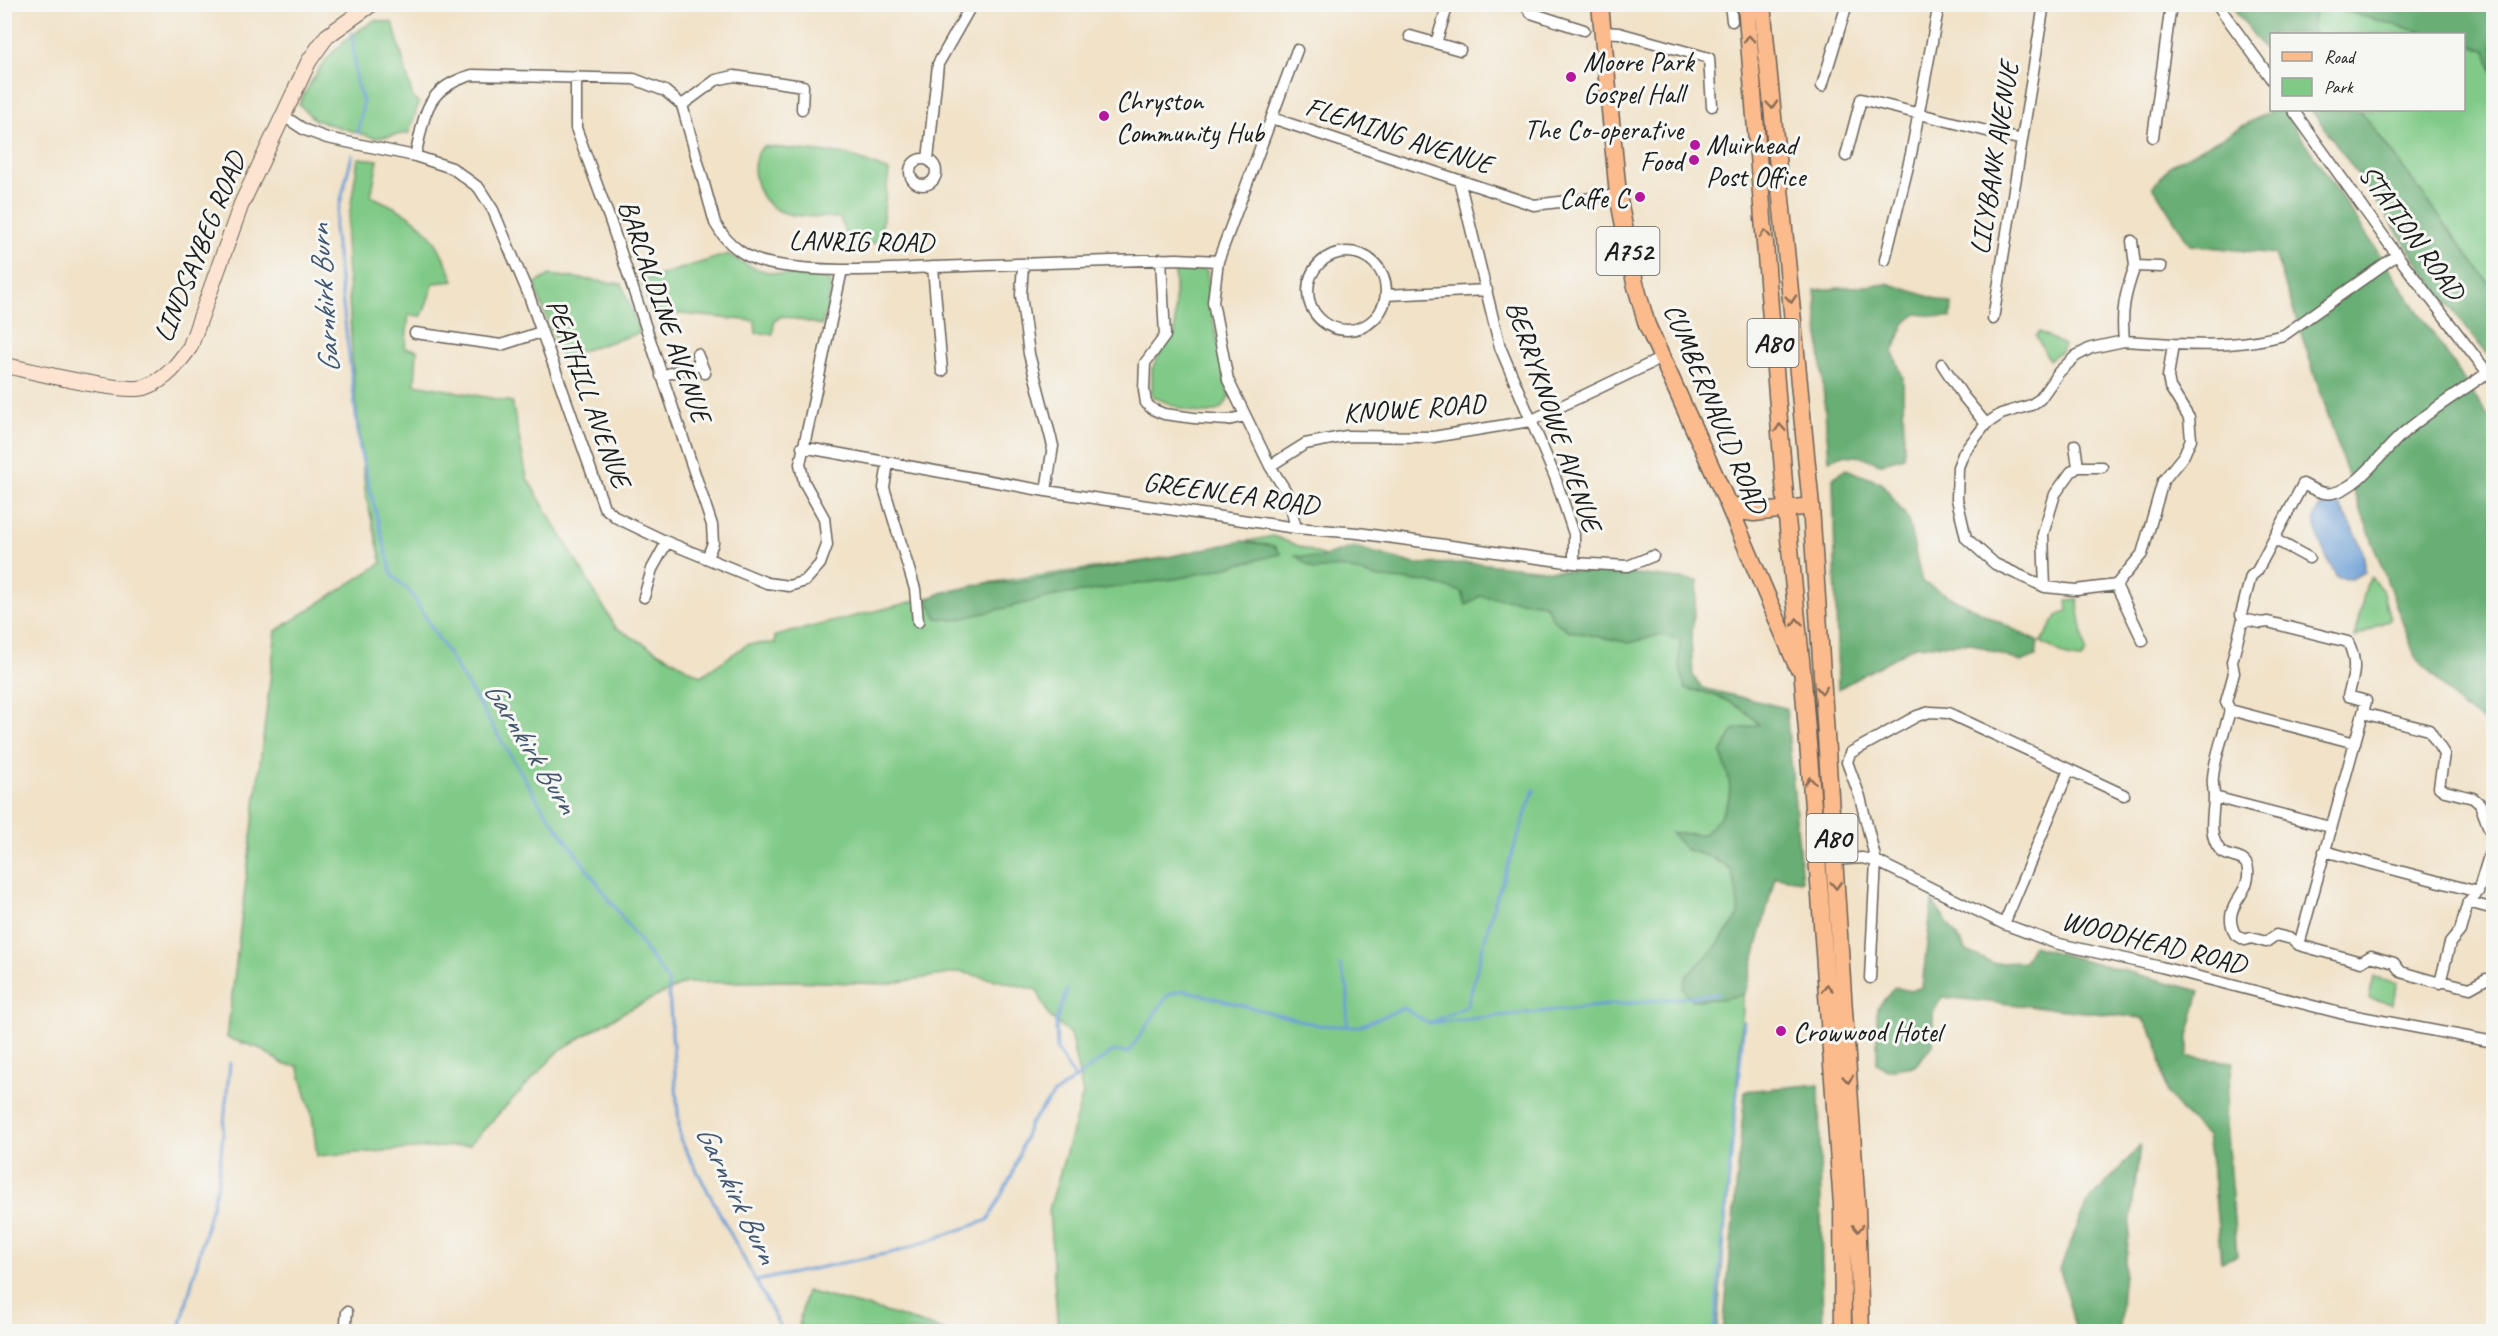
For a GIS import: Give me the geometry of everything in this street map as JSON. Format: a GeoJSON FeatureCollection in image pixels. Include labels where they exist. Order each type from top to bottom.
{"type":"FeatureCollection","features":[{"type":"Feature","properties":{"kind":"main road","name":"LINDSAYBEG ROAD"},"geometry":{"type":"LineString","coordinates":[[4,365],[118,388],[144,388],[165,378],[190,347],[241,205],[282,115],[317,47],[341,25],[372,4]]}},
{"type":"Feature","properties":{"kind":"main road","name":"CUMBERNAULD ROAD"},"geometry":{"type":"LineString","coordinates":[[1600,4],[1618,195],[1635,283],[1647,325],[1727,502],[1803,681]]}},
{"type":"Feature","properties":{"kind":"main road","name":"A80"},"geometry":{"type":"LineString","coordinates":[[1746,4],[1786,508],[1803,681],[1820,896],[1842,1206],[1843,1332]]}},
{"type":"Feature","properties":{"kind":"main road","name":"A80"},"geometry":{"type":"LineString","coordinates":[[1762,4],[1811,506],[1857,1209],[1860,1332]]}},
{"type":"Feature","properties":{"kind":"main road"},"geometry":{"type":"LineString","coordinates":[[1727,502],[1746,512],[1762,513],[1811,506]]}},
{"type":"Feature","properties":{"kind":"street"},"geometry":{"type":"LineString","coordinates":[[928,160],[938,64],[972,4]]}},
{"type":"Feature","properties":{"kind":"street"},"geometry":{"type":"LineString","coordinates":[[1436,43],[1448,4]]}},
{"type":"Feature","properties":{"kind":"street"},"geometry":{"type":"LineString","coordinates":[[1524,4],[1531,13],[1578,25]]}},
{"type":"Feature","properties":{"kind":"street"},"geometry":{"type":"LineString","coordinates":[[1730,4],[1732,21]]}},
{"type":"Feature","properties":{"kind":"street"},"geometry":{"type":"LineString","coordinates":[[1822,86],[1847,4]]}},
{"type":"Feature","properties":{"kind":"street"},"geometry":{"type":"LineString","coordinates":[[1885,260],[1918,113],[1939,4]]}},
{"type":"Feature","properties":{"kind":"street","name":"LILYBANK AVENUE"},"geometry":{"type":"LineString","coordinates":[[1993,319],[2044,4]]}},
{"type":"Feature","properties":{"kind":"street"},"geometry":{"type":"LineString","coordinates":[[2153,137],[2171,4]]}},
{"type":"Feature","properties":{"kind":"street"},"geometry":{"type":"LineString","coordinates":[[2217,4],[2270,79]]}},
{"type":"Feature","properties":{"kind":"street"},"geometry":{"type":"LineString","coordinates":[[1603,32],[1619,33],[1709,58],[1712,106]]}},
{"type":"Feature","properties":{"kind":"street"},"geometry":{"type":"LineString","coordinates":[[1410,36],[1460,50]]}},
{"type":"Feature","properties":{"kind":"street"},"geometry":{"type":"LineString","coordinates":[[1296,528],[1287,493],[1270,466],[1228,380],[1213,302],[1218,261],[1297,50]]}},
{"type":"Feature","properties":{"kind":"street"},"geometry":{"type":"LineString","coordinates":[[414,156],[428,105],[436,93],[451,81],[472,75],[634,79],[665,91],[682,105],[716,80],[734,76],[803,86],[802,109]]}},
{"type":"Feature","properties":{"kind":"street","name":"BARCALDINE AVENUE"},"geometry":{"type":"LineString","coordinates":[[576,77],[576,128],[610,220],[712,525],[712,543],[707,558]]}},
{"type":"Feature","properties":{"kind":"street"},"geometry":{"type":"LineString","coordinates":[[1846,156],[1860,99],[2022,140]]}},
{"type":"Feature","properties":{"kind":"street","name":"LANRIG ROAD"},"geometry":{"type":"LineString","coordinates":[[682,105],[716,223],[723,237],[742,253],[771,264],[842,270],[1161,259],[1218,261]]}},
{"type":"Feature","properties":{"kind":"street","name":"STATION ROAD"},"geometry":{"type":"LineString","coordinates":[[2294,111],[2397,255],[2490,377]]}},
{"type":"Feature","properties":{"kind":"street","name":"PEATHILL AVENUE"},"geometry":{"type":"LineString","coordinates":[[282,115],[305,130],[327,138],[414,156],[452,168],[479,188],[493,210],[542,332],[604,507],[617,518],[667,542],[767,583],[789,586],[805,581],[820,564],[827,545],[824,518],[804,482],[800,464],[842,270]]}},
{"type":"Feature","properties":{"kind":"street","name":"FLEMING AVENUE"},"geometry":{"type":"LineString","coordinates":[[1272,118],[1534,205],[1618,195]]}},
{"type":"Feature","properties":{"kind":"street","name":"BERRYKNOWE AVENUE"},"geometry":{"type":"LineString","coordinates":[[1459,180],[1500,347],[1555,477],[1574,534],[1574,562]]}},
{"type":"Feature","properties":{"kind":"street"},"geometry":{"type":"LineString","coordinates":[[2124,341],[2122,321],[2124,298],[2135,266],[2132,241]]}},
{"type":"Feature","properties":{"kind":"street"},"geometry":{"type":"LineString","coordinates":[[1341,251],[1356,252],[1369,257],[1381,270],[1386,283],[1386,295],[1382,308],[1374,320],[1365,326],[1344,331],[1330,327],[1317,318],[1310,306],[1307,292],[1313,270],[1328,256],[1341,251]]}},
{"type":"Feature","properties":{"kind":"street"},"geometry":{"type":"LineString","coordinates":[[2173,344],[2168,377],[2170,387],[2189,418],[2191,439],[2184,455],[2163,481],[2142,554],[2116,585],[2076,590],[2045,587],[1995,564],[1966,538],[1957,499],[1958,466],[1964,452],[1986,424],[2001,414],[2031,405],[2040,399],[2059,372],[2076,356],[2091,348],[2124,341],[2223,346],[2262,341],[2284,335],[2397,255]]}},
{"type":"Feature","properties":{"kind":"street"},"geometry":{"type":"LineString","coordinates":[[1161,259],[1165,336],[1145,363],[1146,403],[1152,409],[1164,414],[1184,417],[1228,420],[1245,416]]}},
{"type":"Feature","properties":{"kind":"street"},"geometry":{"type":"LineString","coordinates":[[1023,264],[1021,295],[1029,354],[1053,446],[1046,491]]}},
{"type":"Feature","properties":{"kind":"street"},"geometry":{"type":"LineString","coordinates":[[2135,266],[2161,267]]}},
{"type":"Feature","properties":{"kind":"street"},"geometry":{"type":"LineString","coordinates":[[933,267],[942,371]]}},
{"type":"Feature","properties":{"kind":"street"},"geometry":{"type":"LineString","coordinates":[[1386,295],[1487,290]]}},
{"type":"Feature","properties":{"kind":"street"},"geometry":{"type":"LineString","coordinates":[[415,333],[501,345],[542,332]]}},
{"type":"Feature","properties":{"kind":"street","name":"KNOWE ROAD"},"geometry":{"type":"LineString","coordinates":[[1270,466],[1305,444],[1347,436],[1433,437],[1530,421],[1662,358]]}},
{"type":"Feature","properties":{"kind":"street"},"geometry":{"type":"LineString","coordinates":[[661,376],[701,364]]}},
{"type":"Feature","properties":{"kind":"street"},"geometry":{"type":"LineString","coordinates":[[1942,364],[1963,396],[1986,424]]}},
{"type":"Feature","properties":{"kind":"street"},"geometry":{"type":"LineString","coordinates":[[2490,377],[2407,430],[2345,489],[2331,494],[2318,492],[2303,484],[2258,571],[2251,576],[2232,662],[2234,673],[2226,702],[2230,710],[2213,777],[2214,837],[2220,850],[2227,855],[2241,859],[2247,864],[2249,872],[2244,890],[2234,903],[2230,918],[2235,934],[2246,940],[2251,938],[2266,942],[2276,935],[2292,939],[2299,945],[2361,962],[2371,956],[2394,963],[2401,972],[2440,983],[2441,981],[2470,988],[2486,979],[2493,981]]}},
{"type":"Feature","properties":{"kind":"street"},"geometry":{"type":"LineString","coordinates":[[2074,445],[2078,467]]}},
{"type":"Feature","properties":{"kind":"street","name":"GREENLEA ROAD"},"geometry":{"type":"LineString","coordinates":[[802,447],[1046,491],[1296,528],[1358,533],[1574,562],[1628,566],[1653,556]]}},
{"type":"Feature","properties":{"kind":"street"},"geometry":{"type":"LineString","coordinates":[[888,463],[884,488],[915,589],[918,622]]}},
{"type":"Feature","properties":{"kind":"street"},"geometry":{"type":"LineString","coordinates":[[2045,587],[2043,534],[2055,494],[2078,467],[2102,467]]}},
{"type":"Feature","properties":{"kind":"street"},"geometry":{"type":"LineString","coordinates":[[2274,539],[2309,558]]}},
{"type":"Feature","properties":{"kind":"street"},"geometry":{"type":"LineString","coordinates":[[644,597],[652,569],[667,542]]}},
{"type":"Feature","properties":{"kind":"street"},"geometry":{"type":"LineString","coordinates":[[2116,585],[2143,641]]}},
{"type":"Feature","properties":{"kind":"street"},"geometry":{"type":"LineString","coordinates":[[2243,619],[2261,623],[2268,622],[2348,642],[2354,654],[2356,669],[2348,696],[2366,701],[2299,945]]}},
{"type":"Feature","properties":{"kind":"street"},"geometry":{"type":"LineString","coordinates":[[2230,710],[2355,743]]}},
{"type":"Feature","properties":{"kind":"street"},"geometry":{"type":"LineString","coordinates":[[1870,978],[1876,861],[1860,797],[1847,762],[1850,753],[1917,716],[1930,712],[1948,713],[2124,795]]}},
{"type":"Feature","properties":{"kind":"street"},"geometry":{"type":"LineString","coordinates":[[2363,712],[2429,730],[2444,754],[2439,787],[2445,791],[2473,798],[2480,804],[2490,834],[2492,846],[2478,892],[2468,902],[2460,931],[2450,943],[2441,981]]}},
{"type":"Feature","properties":{"kind":"street"},"geometry":{"type":"LineString","coordinates":[[2004,924],[2069,770]]}},
{"type":"Feature","properties":{"kind":"street"},"geometry":{"type":"LineString","coordinates":[[2214,797],[2330,827]]}},
{"type":"Feature","properties":{"kind":"street"},"geometry":{"type":"LineString","coordinates":[[2324,851],[2478,892]]}},
{"type":"Feature","properties":{"kind":"street","name":"WOODHEAD ROAD"},"geometry":{"type":"LineString","coordinates":[[1816,861],[1862,858],[1876,861],[2004,924],[2055,943],[2161,967],[2340,1013],[2493,1042]]}},
{"type":"Feature","properties":{"kind":"street"},"geometry":{"type":"LineString","coordinates":[[2468,902],[2493,909]]}},
{"type":"Feature","properties":{"kind":"street"},"geometry":{"type":"LineString","coordinates":[[345,1332],[347,1312]]}},
{"type":"Feature","properties":{"kind":"green space"},"geometry":{"type":"Polygon","coordinates":[[[2231,5],[2316,5],[2312,28],[2315,33],[2270,33],[2270,57],[2231,5]]]}},
{"type":"Feature","properties":{"kind":"green space"},"geometry":{"type":"Polygon","coordinates":[[[2316,5],[2321,5],[2425,33],[2315,33],[2312,29],[2316,5]]]}},
{"type":"Feature","properties":{"kind":"green space"},"geometry":{"type":"Polygon","coordinates":[[[2321,5],[2493,5],[2493,75],[2486,50],[2465,44],[2465,33],[2425,33],[2321,5]]]}},
{"type":"Feature","properties":{"kind":"green space"},"geometry":{"type":"Polygon","coordinates":[[[375,20],[393,23],[413,98],[419,103],[409,133],[375,138],[315,120],[299,104],[314,76],[330,56],[349,38],[375,20]]]}},
{"type":"Feature","properties":{"kind":"green space"},"geometry":{"type":"Polygon","coordinates":[[[2465,44],[2486,50],[2494,75],[2493,289],[2361,111],[2465,111],[2465,44]]]}},
{"type":"Feature","properties":{"kind":"green space"},"geometry":{"type":"Polygon","coordinates":[[[2270,111],[2284,111],[2493,423],[2493,727],[2462,708],[2415,656],[2347,473],[2275,254],[2190,245],[2153,186],[2171,165],[2270,111]]]}},
{"type":"Feature","properties":{"kind":"green space"},"geometry":{"type":"Polygon","coordinates":[[[2312,111],[2361,111],[2493,289],[2493,361],[2445,300],[2312,111]]]}},
{"type":"Feature","properties":{"kind":"green space"},"geometry":{"type":"Polygon","coordinates":[[[763,146],[848,155],[889,171],[880,241],[851,250],[840,218],[790,214],[770,205],[762,197],[754,174],[755,159],[763,146]]]}},
{"type":"Feature","properties":{"kind":"green space"},"geometry":{"type":"Polygon","coordinates":[[[358,158],[378,160],[371,196],[414,219],[423,227],[439,249],[454,281],[434,283],[422,316],[409,315],[405,348],[417,350],[415,384],[512,402],[527,478],[616,628],[701,676],[748,644],[775,643],[775,636],[987,583],[1165,558],[1273,536],[1332,559],[1528,588],[1685,634],[1690,684],[1769,710],[1743,986],[1717,1331],[1058,1331],[1049,1210],[1083,1094],[1070,1034],[1049,1016],[1037,990],[961,972],[886,984],[790,981],[685,983],[626,1011],[560,1050],[469,1145],[317,1156],[312,1116],[298,1066],[285,1065],[259,1048],[227,1038],[276,631],[382,563],[366,496],[353,375],[346,238],[358,158]]]}},
{"type":"Feature","properties":{"kind":"green space"},"geometry":{"type":"Polygon","coordinates":[[[728,254],[751,267],[762,270],[786,275],[824,278],[829,281],[831,290],[822,325],[782,316],[774,321],[773,334],[756,333],[755,321],[651,311],[641,281],[728,254]]]}},
{"type":"Feature","properties":{"kind":"green space"},"geometry":{"type":"Polygon","coordinates":[[[1179,266],[1194,266],[1207,271],[1210,306],[1229,396],[1223,406],[1206,413],[1183,409],[1152,396],[1152,369],[1161,351],[1175,334],[1175,270],[1179,266]]]}},
{"type":"Feature","properties":{"kind":"green space"},"geometry":{"type":"Polygon","coordinates":[[[550,275],[622,284],[640,333],[561,357],[534,284],[550,275]]]}},
{"type":"Feature","properties":{"kind":"green space"},"geometry":{"type":"Polygon","coordinates":[[[1890,284],[1952,304],[1951,318],[1917,314],[1904,324],[1893,352],[1903,378],[1904,457],[1880,464],[1863,457],[1843,455],[1829,460],[1815,290],[1890,284]]]}},
{"type":"Feature","properties":{"kind":"green space"},"geometry":{"type":"Polygon","coordinates":[[[2040,332],[2064,345],[2061,351],[2049,360],[2036,336],[2040,332]]]}},
{"type":"Feature","properties":{"kind":"green space"},"geometry":{"type":"Polygon","coordinates":[[[1846,469],[1882,483],[1908,519],[1922,582],[2038,642],[2036,656],[2021,662],[1970,643],[1915,646],[1838,689],[1833,478],[1846,469]]]}},
{"type":"Feature","properties":{"kind":"green space"},"geometry":{"type":"Polygon","coordinates":[[[1242,541],[1274,546],[1281,554],[1181,578],[1054,596],[956,620],[937,618],[927,600],[941,593],[987,583],[1016,583],[1153,560],[1242,541]]]}},
{"type":"Feature","properties":{"kind":"green space"},"geometry":{"type":"Polygon","coordinates":[[[1354,547],[1415,564],[1477,563],[1544,570],[1627,573],[1698,581],[1691,640],[1693,676],[1702,688],[1786,708],[1802,881],[1775,877],[1745,994],[1724,999],[1692,1000],[1683,988],[1686,977],[1715,948],[1739,915],[1731,869],[1710,857],[1685,849],[1671,833],[1704,834],[1714,824],[1726,806],[1730,788],[1721,754],[1733,730],[1759,725],[1744,711],[1726,700],[1685,689],[1679,661],[1680,639],[1659,635],[1630,643],[1570,631],[1554,621],[1545,604],[1480,596],[1466,605],[1462,592],[1428,582],[1379,578],[1341,567],[1314,570],[1296,556],[1319,558],[1354,547]]]}},
{"type":"Feature","properties":{"kind":"green space"},"geometry":{"type":"Polygon","coordinates":[[[2371,577],[2382,590],[2390,619],[2354,638],[2366,586],[2371,577]]]}},
{"type":"Feature","properties":{"kind":"green space"},"geometry":{"type":"Polygon","coordinates":[[[2077,599],[2086,653],[2081,659],[2070,658],[2041,642],[2057,616],[2068,611],[2067,600],[2077,599]]]}},
{"type":"Feature","properties":{"kind":"green space"},"geometry":{"type":"Polygon","coordinates":[[[1932,901],[1967,951],[1992,963],[2024,962],[2032,946],[2200,991],[2188,1036],[2188,1057],[2233,1062],[2225,1112],[2237,1256],[2221,1262],[2207,1136],[2167,1094],[2156,1039],[2142,1018],[1942,997],[1933,1013],[1933,1045],[1915,1066],[1887,1070],[1877,1063],[1877,1008],[1895,987],[1910,991],[1922,987],[1932,901]]]}},
{"type":"Feature","properties":{"kind":"green space"},"geometry":{"type":"Polygon","coordinates":[[[2374,977],[2398,983],[2392,1004],[2369,998],[2374,977]]]}},
{"type":"Feature","properties":{"kind":"green space"},"geometry":{"type":"Polygon","coordinates":[[[1819,1084],[1823,1331],[1723,1331],[1745,1091],[1819,1084]]]}},
{"type":"Feature","properties":{"kind":"green space"},"geometry":{"type":"Polygon","coordinates":[[[2140,1146],[2122,1291],[2120,1331],[2076,1331],[2060,1269],[2086,1205],[2140,1146]]]}},
{"type":"Feature","properties":{"kind":"green space"},"geometry":{"type":"Polygon","coordinates":[[[806,1291],[946,1331],[805,1331],[799,1324],[806,1291]]]}},
{"type":"Feature","properties":{"kind":"water"},"geometry":{"type":"Polygon","coordinates":[[[2338,503],[2357,536],[2365,563],[2365,572],[2351,579],[2338,578],[2322,548],[2316,530],[2316,514],[2322,504],[2338,503]]]}},
{"type":"Feature","properties":{"kind":"waterway","name":"Garnkirk Burn"},"geometry":{"type":"LineString","coordinates":[[352,33],[356,81],[363,102],[358,133]]}},
{"type":"Feature","properties":{"kind":"waterway","name":"Garnkirk Burn"},"geometry":{"type":"LineString","coordinates":[[352,155],[334,228],[360,450],[392,575],[410,592],[541,805],[668,981],[680,1139],[783,1332]]}},
{"type":"Feature","properties":{"kind":"waterway"},"geometry":{"type":"LineString","coordinates":[[1432,1022],[1467,1006],[1494,905],[1534,790]]}},
{"type":"Feature","properties":{"kind":"waterway"},"geometry":{"type":"LineString","coordinates":[[1340,965],[1348,990],[1347,1026]]}},
{"type":"Feature","properties":{"kind":"waterway"},"geometry":{"type":"LineString","coordinates":[[1067,990],[1056,1021],[1057,1050],[1075,1079]]}},
{"type":"Feature","properties":{"kind":"waterway"},"geometry":{"type":"LineString","coordinates":[[756,1281],[899,1251],[988,1220],[1012,1175],[1029,1125],[1053,1095],[1113,1051],[1128,1053],[1168,995],[1183,990],[1318,1025],[1357,1027],[1404,1008],[1428,1023],[1719,994]]}},
{"type":"Feature","properties":{"kind":"waterway"},"geometry":{"type":"LineString","coordinates":[[1714,1332],[1744,1022]]}},
{"type":"Feature","properties":{"kind":"waterway"},"geometry":{"type":"LineString","coordinates":[[179,1332],[218,1182],[230,1063]]}},
{"type":"Feature","properties":{"kind":"place","name":"Moore Park Gospel Hall"},"geometry":{"type":"Point","coordinates":[1571,77]}},
{"type":"Feature","properties":{"kind":"place","name":"Chryston Community Hub"},"geometry":{"type":"Point","coordinates":[1104,116]}},
{"type":"Feature","properties":{"kind":"place","name":"The Co-operative Food"},"geometry":{"type":"Point","coordinates":[1695,145]}},
{"type":"Feature","properties":{"kind":"place","name":"Muirhead Post Office"},"geometry":{"type":"Point","coordinates":[1694,160]}},
{"type":"Feature","properties":{"kind":"place","name":"Caffe C"},"geometry":{"type":"Point","coordinates":[1640,197]}},
{"type":"Feature","properties":{"kind":"place","name":"Crowwood Hotel"},"geometry":{"type":"Point","coordinates":[1781,1031]}}]}
